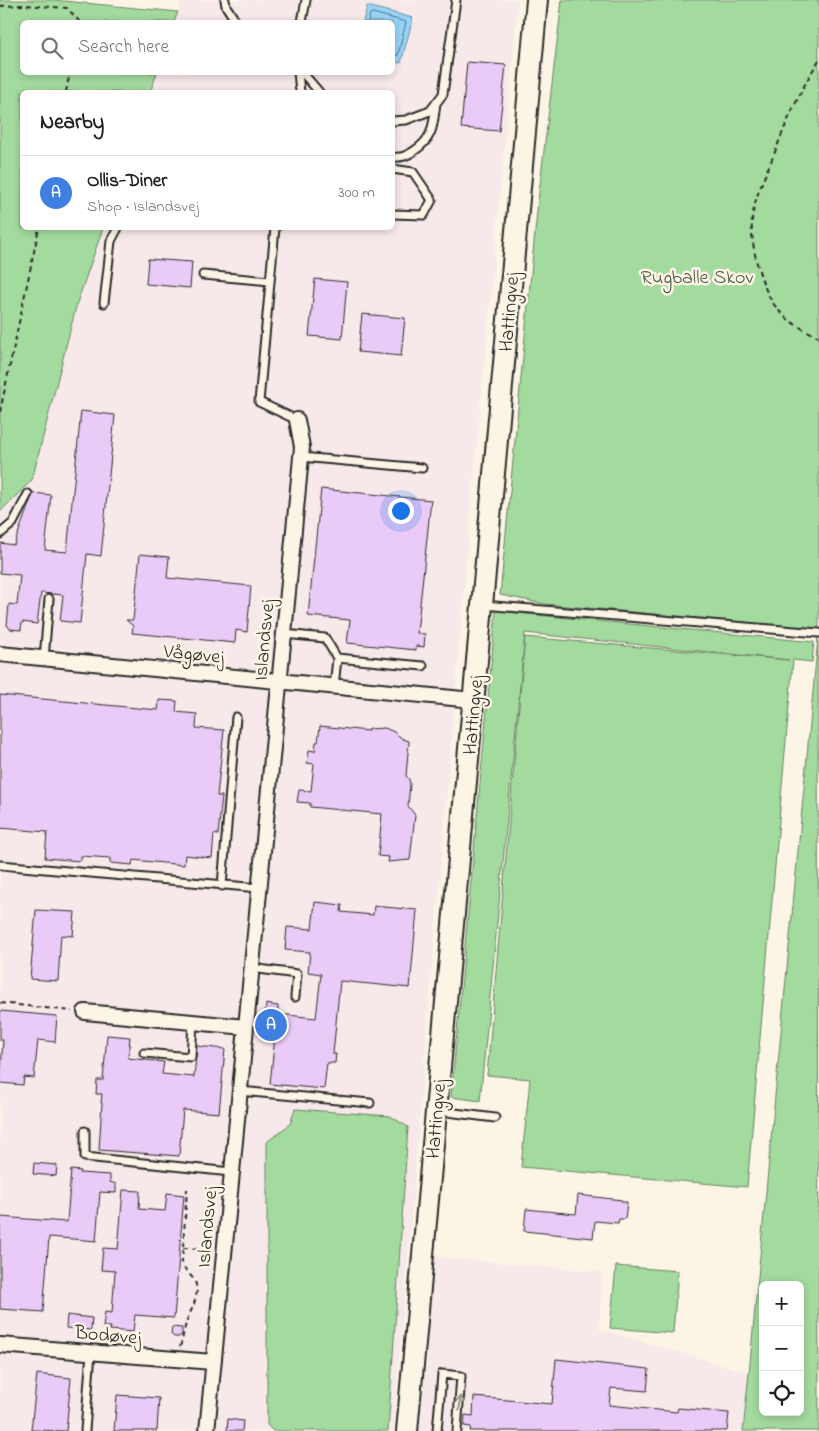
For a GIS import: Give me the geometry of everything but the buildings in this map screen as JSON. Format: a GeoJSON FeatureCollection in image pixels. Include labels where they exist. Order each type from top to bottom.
{"type":"FeatureCollection","features":[{"type":"Feature","properties":{"kind":"street","name":"Hattingvej"},"geometry":{"type":"LineString","coordinates":[[407,1431],[537,0]]}},
{"type":"Feature","properties":{"kind":"street","name":"Islandsvej"},"geometry":{"type":"LineString","coordinates":[[207,1431],[302,446],[297,420]]}},
{"type":"Feature","properties":{"kind":"street","name":"Vågøvej"},"geometry":{"type":"LineString","coordinates":[[0,654],[473,700]]}},
{"type":"Feature","properties":{"kind":"street"},"geometry":{"type":"LineString","coordinates":[[85,1012],[246,1027]]}},
{"type":"Feature","properties":{"kind":"street","name":"Bodøvej"},"geometry":{"type":"LineString","coordinates":[[0,1345],[213,1362]]}},
{"type":"Feature","properties":{"kind":"lane"},"geometry":{"type":"LineString","coordinates":[[225,0],[226,6],[235,20]]}},
{"type":"Feature","properties":{"kind":"lane"},"geometry":{"type":"LineString","coordinates":[[302,20],[306,0]]}},
{"type":"Feature","properties":{"kind":"lane"},"geometry":{"type":"LineString","coordinates":[[395,121],[406,120],[430,111],[443,94],[456,0]]}},
{"type":"Feature","properties":{"kind":"lane"},"geometry":{"type":"LineString","coordinates":[[298,75],[300,90]]}},
{"type":"Feature","properties":{"kind":"lane"},"geometry":{"type":"LineString","coordinates":[[305,75],[317,90]]}},
{"type":"Feature","properties":{"kind":"lane"},"geometry":{"type":"LineString","coordinates":[[395,157],[404,158],[426,143],[433,126],[436,102]]}},
{"type":"Feature","properties":{"kind":"lane"},"geometry":{"type":"LineString","coordinates":[[395,169],[413,172],[432,200],[424,215],[395,214]]}},
{"type":"Feature","properties":{"kind":"lane"},"geometry":{"type":"LineString","coordinates":[[104,303],[111,241],[117,230]]}},
{"type":"Feature","properties":{"kind":"lane","name":"Islandsvej"},"geometry":{"type":"LineString","coordinates":[[275,230],[259,402],[297,420]]}},
{"type":"Feature","properties":{"kind":"lane"},"geometry":{"type":"LineString","coordinates":[[203,276],[270,281]]}},
{"type":"Feature","properties":{"kind":"lane"},"geometry":{"type":"LineString","coordinates":[[301,457],[422,468]]}},
{"type":"Feature","properties":{"kind":"lane"},"geometry":{"type":"LineString","coordinates":[[0,534],[13,522],[28,494]]}},
{"type":"Feature","properties":{"kind":"lane"},"geometry":{"type":"LineString","coordinates":[[44,659],[49,599]]}},
{"type":"Feature","properties":{"kind":"lane"},"geometry":{"type":"LineString","coordinates":[[482,605],[819,633]]}},
{"type":"Feature","properties":{"kind":"lane"},"geometry":{"type":"LineString","coordinates":[[284,634],[325,638],[337,658],[334,687]]}},
{"type":"Feature","properties":{"kind":"lane"},"geometry":{"type":"LineString","coordinates":[[337,658],[423,666]]}},
{"type":"Feature","properties":{"kind":"lane"},"geometry":{"type":"LineString","coordinates":[[222,886],[236,717]]}},
{"type":"Feature","properties":{"kind":"lane"},"geometry":{"type":"LineString","coordinates":[[0,865],[259,888]]}},
{"type":"Feature","properties":{"kind":"lane"},"geometry":{"type":"LineString","coordinates":[[252,968],[297,974],[294,997]]}},
{"type":"Feature","properties":{"kind":"lane"},"geometry":{"type":"LineString","coordinates":[[144,1053],[191,1057],[193,1022]]}},
{"type":"Feature","properties":{"kind":"lane"},"geometry":{"type":"LineString","coordinates":[[239,1090],[370,1103]]}},
{"type":"Feature","properties":{"kind":"lane"},"geometry":{"type":"LineString","coordinates":[[436,1111],[496,1118]]}},
{"type":"Feature","properties":{"kind":"lane"},"geometry":{"type":"LineString","coordinates":[[85,1131],[85,1157],[231,1172]]}},
{"type":"Feature","properties":{"kind":"lane"},"geometry":{"type":"LineString","coordinates":[[85,1431],[91,1352]]}},
{"type":"Feature","properties":{"kind":"lane"},"geometry":{"type":"LineString","coordinates":[[437,1431],[442,1374],[461,1376],[457,1431]]}},
{"type":"Feature","properties":{"kind":"path"},"geometry":{"type":"LineString","coordinates":[[0,6],[25,5],[67,8],[78,20]]}},
{"type":"Feature","properties":{"kind":"path"},"geometry":{"type":"LineString","coordinates":[[819,60],[801,91],[780,138],[757,197],[752,219],[752,240],[762,281],[775,307],[795,325],[819,337]]}},
{"type":"Feature","properties":{"kind":"path"},"geometry":{"type":"LineString","coordinates":[[66,90],[69,75]]}},
{"type":"Feature","properties":{"kind":"path"},"geometry":{"type":"LineString","coordinates":[[0,412],[39,230]]}},
{"type":"Feature","properties":{"kind":"path"},"geometry":{"type":"LineString","coordinates":[[0,1003],[85,1012]]}},
{"type":"Feature","properties":{"kind":"path"},"geometry":{"type":"LineString","coordinates":[[177,1359],[195,1297],[196,1285],[184,1269],[182,1262],[188,1189]]}},
{"type":"Feature","properties":{"kind":"path"},"geometry":{"type":"LineString","coordinates":[[183,1248],[224,1251]]}},
{"type":"Feature","properties":{"kind":"shaded area"},"geometry":{"type":"Polygon","coordinates":[[[182,0],[518,0],[473,484],[393,1431],[0,1431],[0,512],[32,480],[77,303],[102,230],[395,230],[395,90],[151,90],[156,75],[395,75],[395,20],[175,20],[182,0]]]}},
{"type":"Feature","properties":{"kind":"shaded area"},"geometry":{"type":"Polygon","coordinates":[[[435,1257],[602,1272],[599,1329],[749,1373],[743,1431],[419,1431],[435,1257]]]}},
{"type":"Feature","properties":{"kind":"green space"},"geometry":{"type":"Polygon","coordinates":[[[0,0],[53,0],[178,12],[175,20],[20,20],[20,75],[156,75],[151,90],[20,90],[20,230],[102,230],[77,303],[32,480],[0,512],[0,0]]]}},
{"type":"Feature","properties":{"kind":"green space","name":"Rugballe Skov"},"geometry":{"type":"Polygon","coordinates":[[[562,0],[819,0],[819,629],[545,604],[500,595],[538,201],[562,0]]]}},
{"type":"Feature","properties":{"kind":"green space"},"geometry":{"type":"Polygon","coordinates":[[[496,611],[814,642],[812,662],[793,660],[747,1187],[521,1167],[530,1079],[487,1075],[525,637],[789,660],[525,633],[480,1101],[451,1097],[496,611]]]}},
{"type":"Feature","properties":{"kind":"green space"},"geometry":{"type":"Polygon","coordinates":[[[818,638],[819,1431],[743,1431],[749,1373],[818,638]]]}},
{"type":"Feature","properties":{"kind":"green space"},"geometry":{"type":"Polygon","coordinates":[[[295,1109],[390,1116],[408,1127],[388,1431],[273,1431],[267,1425],[267,1142],[290,1124],[295,1109]]]}},
{"type":"Feature","properties":{"kind":"green space"},"geometry":{"type":"Polygon","coordinates":[[[616,1266],[678,1271],[673,1333],[610,1328],[616,1266]]]}},
{"type":"Feature","properties":{"kind":"water"},"geometry":{"type":"Polygon","coordinates":[[[367,6],[413,18],[401,63],[395,62],[395,20],[364,20],[367,6]]]}},
{"type":"Feature","properties":{"kind":"place","name":"Ollis-Diner"},"geometry":{"type":"Point","coordinates":[271,1025]}}]}
